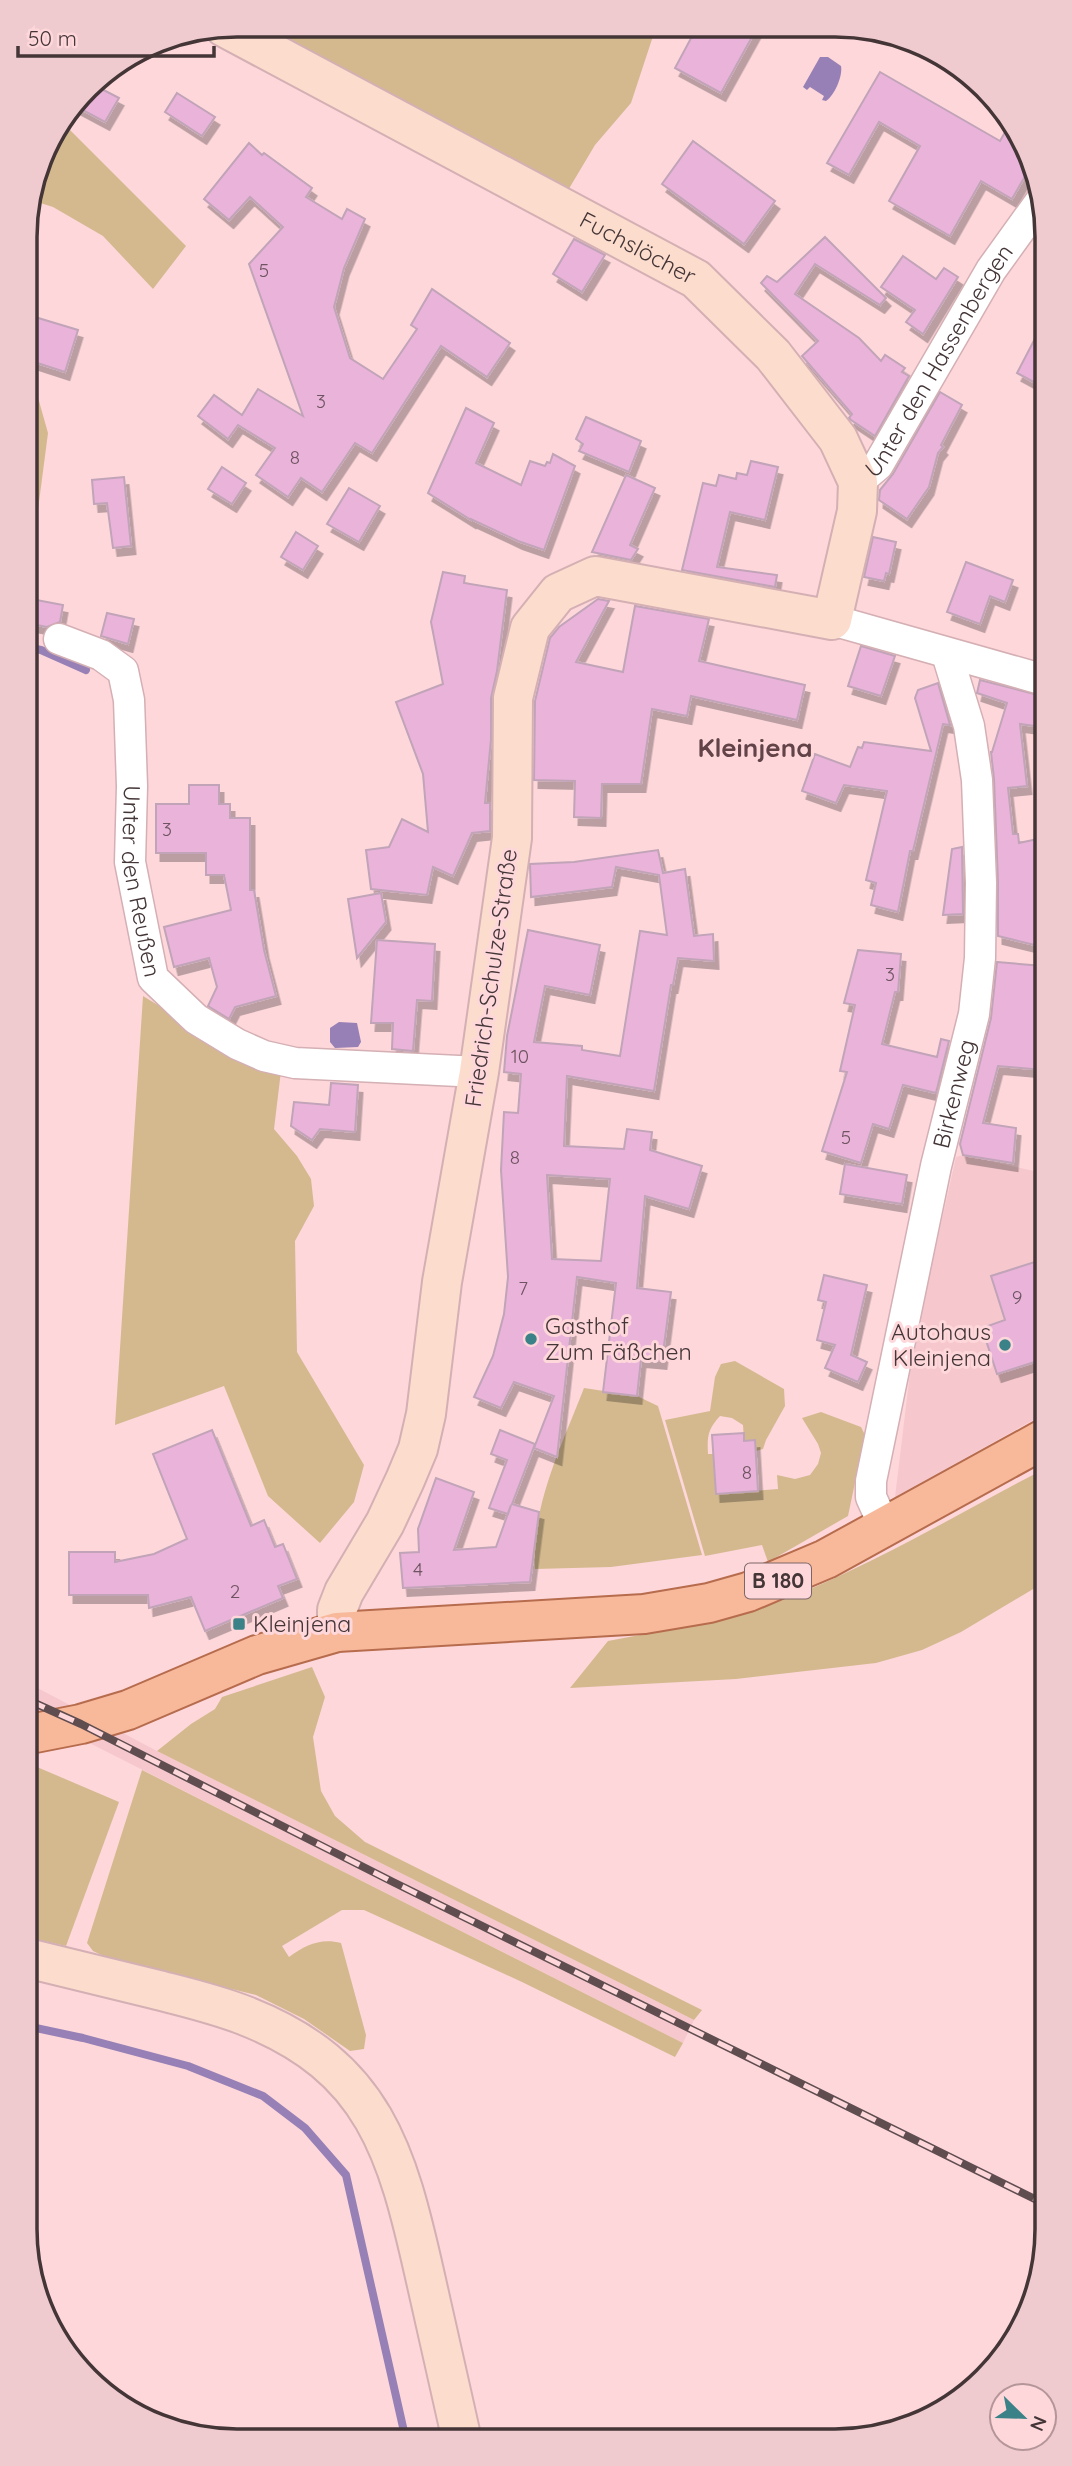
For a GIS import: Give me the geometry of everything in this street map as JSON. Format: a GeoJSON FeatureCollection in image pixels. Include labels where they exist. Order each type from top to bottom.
{"type":"FeatureCollection","features":[{"type":"Feature","properties":{"kind":"main road","name":"B 180"},"geometry":{"type":"LineString","coordinates":[[37,1733],[81,1724],[128,1710],[257,1655],[337,1632],[644,1614],[709,1603],[748,1592],[784,1578],[885,1528],[1035,1444]]}},
{"type":"Feature","properties":{"kind":"street","name":"Fuchslöcher"},"geometry":{"type":"LineString","coordinates":[[243,37],[696,279],[773,355],[838,439],[858,482],[857,511],[832,620]]}},
{"type":"Feature","properties":{"kind":"street","name":"Unter den Hassenbergen"},"geometry":{"type":"LineString","coordinates":[[858,482],[877,465],[990,270],[1034,210]]}},
{"type":"Feature","properties":{"kind":"street","name":"Friedrich-Schulze-Straße"},"geometry":{"type":"LineString","coordinates":[[337,1632],[337,1611],[344,1592],[385,1524],[418,1449],[426,1414],[442,1282],[479,1072],[512,838],[513,698],[530,628],[558,593],[595,576],[832,620]]}},
{"type":"Feature","properties":{"kind":"street"},"geometry":{"type":"LineString","coordinates":[[832,620],[1035,677]]}},
{"type":"Feature","properties":{"kind":"street","name":"Unter den Reußen"},"geometry":{"type":"LineString","coordinates":[[59,639],[101,655],[123,671],[129,701],[132,786],[130,862],[153,978],[196,1019],[237,1044],[264,1056],[295,1063],[479,1072]]}},
{"type":"Feature","properties":{"kind":"street","name":"Birkenweg"},"geometry":{"type":"LineString","coordinates":[[885,1528],[871,1497],[871,1481],[936,1166],[974,1014],[980,958],[981,883],[977,780],[969,726],[947,654]]}},
{"type":"Feature","properties":{"kind":"street"},"geometry":{"type":"LineString","coordinates":[[37,1960],[203,2002],[246,2016],[296,2041],[335,2070],[352,2087],[387,2140],[410,2207],[459,2429]]}},
{"type":"Feature","properties":{"kind":"shaded area"},"geometry":{"type":"Polygon","coordinates":[[[260,37],[653,37],[631,103],[595,145],[567,192],[260,37]]]}},
{"type":"Feature","properties":{"kind":"shaded area"},"geometry":{"type":"Polygon","coordinates":[[[820,57],[828,57],[841,66],[838,85],[826,101],[822,100],[824,96],[810,87],[807,90],[803,87],[820,57]]]}},
{"type":"Feature","properties":{"kind":"shaded area"},"geometry":{"type":"Polygon","coordinates":[[[69,129],[186,246],[153,289],[103,236],[53,207],[40,203],[52,160],[69,129]]]}},
{"type":"Feature","properties":{"kind":"shaded area"},"geometry":{"type":"Polygon","coordinates":[[[37,394],[48,433],[37,517],[37,394]]]}},
{"type":"Feature","properties":{"kind":"shaded area"},"geometry":{"type":"Polygon","coordinates":[[[143,996],[243,1057],[281,1071],[274,1129],[297,1156],[311,1179],[314,1206],[295,1241],[297,1352],[364,1465],[354,1502],[320,1543],[268,1496],[224,1386],[115,1425],[143,996]]]}},
{"type":"Feature","properties":{"kind":"shaded area"},"geometry":{"type":"Polygon","coordinates":[[[339,1022],[357,1023],[361,1042],[358,1047],[335,1048],[330,1042],[330,1028],[339,1022]]]}},
{"type":"Feature","properties":{"kind":"shaded area"},"geometry":{"type":"Polygon","coordinates":[[[963,1155],[1035,1171],[1035,1419],[895,1497],[913,1348],[956,1157],[963,1155]]]}},
{"type":"Feature","properties":{"kind":"shaded area"},"geometry":{"type":"Polygon","coordinates":[[[735,1361],[784,1389],[785,1406],[763,1449],[756,1451],[755,1440],[744,1441],[743,1425],[732,1418],[720,1416],[716,1421],[709,1433],[708,1454],[713,1454],[717,1494],[778,1489],[777,1475],[795,1479],[810,1475],[818,1464],[821,1453],[802,1418],[821,1412],[861,1427],[865,1435],[848,1516],[768,1562],[762,1545],[705,1556],[665,1420],[710,1411],[715,1377],[721,1364],[735,1361]]]}},
{"type":"Feature","properties":{"kind":"shaded area"},"geometry":{"type":"Polygon","coordinates":[[[584,1388],[637,1396],[658,1406],[702,1555],[611,1567],[535,1569],[535,1545],[543,1499],[584,1388]]]}},
{"type":"Feature","properties":{"kind":"shaded area"},"geometry":{"type":"Polygon","coordinates":[[[1035,1474],[1035,1588],[961,1632],[922,1650],[876,1663],[736,1679],[570,1688],[608,1641],[754,1610],[801,1593],[893,1549],[1035,1474]]]}},
{"type":"Feature","properties":{"kind":"shaded area"},"geometry":{"type":"Polygon","coordinates":[[[312,1667],[325,1697],[313,1737],[321,1791],[335,1816],[365,1842],[702,2010],[694,2020],[157,1751],[215,1709],[222,1697],[312,1667]]]}},
{"type":"Feature","properties":{"kind":"shaded area"},"geometry":{"type":"Polygon","coordinates":[[[37,1688],[157,1751],[694,2020],[683,2043],[37,1717],[37,1688]]]}},
{"type":"Feature","properties":{"kind":"shaded area"},"geometry":{"type":"Polygon","coordinates":[[[37,1767],[119,1802],[66,1946],[37,1939],[37,1767]]]}},
{"type":"Feature","properties":{"kind":"shaded area"},"geometry":{"type":"Polygon","coordinates":[[[142,1770],[683,2043],[675,2057],[522,1982],[364,1910],[342,1910],[282,1946],[289,1957],[314,1944],[326,1941],[341,1943],[366,2035],[364,2049],[350,2051],[304,2019],[256,1995],[110,1959],[93,1951],[87,1943],[142,1770]]]}},
{"type":"Feature","properties":{"kind":"building"},"geometry":{"type":"Polygon","coordinates":[[[692,37],[752,37],[721,93],[675,68],[692,37]]]}},
{"type":"Feature","properties":{"kind":"building"},"geometry":{"type":"Polygon","coordinates":[[[880,72],[1000,141],[1005,132],[1025,176],[1012,199],[981,181],[950,236],[889,201],[920,146],[879,122],[849,175],[827,163],[880,72]]]}},
{"type":"Feature","properties":{"kind":"building"},"geometry":{"type":"Polygon","coordinates":[[[102,89],[119,98],[105,122],[82,110],[102,89]]]}},
{"type":"Feature","properties":{"kind":"building"},"geometry":{"type":"Polygon","coordinates":[[[177,93],[215,117],[202,136],[165,112],[177,93]]]}},
{"type":"Feature","properties":{"kind":"building"},"geometry":{"type":"Polygon","coordinates":[[[693,141],[775,201],[744,244],[662,184],[693,141]]]}},
{"type":"Feature","properties":{"kind":"building"},"geometry":{"type":"Polygon","coordinates":[[[249,143],[262,155],[264,153],[312,188],[306,197],[342,219],[347,209],[365,219],[344,268],[334,307],[350,358],[383,379],[417,329],[411,325],[432,289],[510,343],[487,377],[441,346],[372,453],[355,443],[322,492],[301,478],[288,497],[256,475],[275,448],[238,425],[228,439],[198,416],[214,395],[242,415],[258,389],[303,416],[249,264],[283,227],[250,197],[229,220],[204,199],[249,143]]]}},
{"type":"Feature","properties":{"kind":"building"},"geometry":{"type":"Polygon","coordinates":[[[825,237],[886,298],[880,305],[815,264],[795,294],[859,338],[881,361],[885,355],[905,368],[902,372],[909,376],[875,436],[849,418],[852,414],[802,356],[818,341],[761,283],[767,276],[777,282],[825,237]]]}},
{"type":"Feature","properties":{"kind":"building"},"geometry":{"type":"Polygon","coordinates":[[[574,239],[605,255],[582,292],[553,274],[574,239]]]}},
{"type":"Feature","properties":{"kind":"building"},"geometry":{"type":"Polygon","coordinates":[[[903,256],[936,279],[944,268],[958,277],[923,334],[906,322],[915,310],[881,287],[903,256]]]}},
{"type":"Feature","properties":{"kind":"building"},"geometry":{"type":"Polygon","coordinates":[[[37,318],[78,330],[65,372],[37,363],[37,318]]]}},
{"type":"Feature","properties":{"kind":"building"},"geometry":{"type":"Polygon","coordinates":[[[1035,338],[1035,383],[1017,373],[1035,338]]]}},
{"type":"Feature","properties":{"kind":"building"},"geometry":{"type":"Polygon","coordinates":[[[940,392],[962,405],[941,445],[943,447],[938,453],[929,487],[907,519],[879,500],[880,490],[893,474],[940,392]]]}},
{"type":"Feature","properties":{"kind":"building"},"geometry":{"type":"Polygon","coordinates":[[[466,408],[494,423],[476,463],[521,485],[530,461],[545,466],[547,462],[550,463],[553,454],[575,466],[544,550],[471,520],[428,493],[466,408]]]}},
{"type":"Feature","properties":{"kind":"building"},"geometry":{"type":"Polygon","coordinates":[[[586,417],[641,441],[629,472],[579,451],[583,444],[576,439],[586,417]]]}},
{"type":"Feature","properties":{"kind":"building"},"geometry":{"type":"Polygon","coordinates":[[[751,461],[778,467],[765,520],[730,512],[717,567],[777,575],[775,587],[682,570],[703,483],[716,486],[719,475],[736,479],[737,473],[747,475],[751,461]]]}},
{"type":"Feature","properties":{"kind":"building"},"geometry":{"type":"Polygon","coordinates":[[[222,467],[246,483],[232,504],[208,489],[222,467]]]}},
{"type":"Feature","properties":{"kind":"building"},"geometry":{"type":"Polygon","coordinates":[[[626,475],[655,488],[630,545],[638,549],[631,560],[592,552],[626,475]]]}},
{"type":"Feature","properties":{"kind":"building"},"geometry":{"type":"Polygon","coordinates":[[[124,477],[131,546],[113,548],[107,503],[94,504],[92,480],[124,477]]]}},
{"type":"Feature","properties":{"kind":"building"},"geometry":{"type":"Polygon","coordinates":[[[349,488],[380,506],[359,542],[327,524],[349,488]]]}},
{"type":"Feature","properties":{"kind":"building"},"geometry":{"type":"Polygon","coordinates":[[[296,532],[318,546],[303,570],[281,557],[296,532]]]}},
{"type":"Feature","properties":{"kind":"building"},"geometry":{"type":"Polygon","coordinates":[[[873,537],[896,542],[889,574],[886,573],[884,581],[864,577],[873,537]]]}},
{"type":"Feature","properties":{"kind":"building"},"geometry":{"type":"Polygon","coordinates":[[[966,562],[1013,580],[1005,602],[990,596],[980,624],[947,612],[966,562]]]}},
{"type":"Feature","properties":{"kind":"building"},"geometry":{"type":"Polygon","coordinates":[[[443,572],[465,576],[464,583],[507,590],[491,698],[491,739],[485,803],[490,803],[490,831],[472,833],[453,876],[433,867],[427,895],[371,889],[366,850],[389,847],[402,819],[428,832],[423,774],[396,702],[443,684],[431,622],[443,572]]]}},
{"type":"Feature","properties":{"kind":"building"},"geometry":{"type":"Polygon","coordinates":[[[598,599],[609,601],[576,662],[623,672],[635,606],[709,619],[699,661],[805,685],[797,720],[691,696],[687,716],[652,709],[641,784],[602,784],[601,818],[574,817],[575,781],[534,780],[535,701],[550,638],[559,627],[598,599]]]}},
{"type":"Feature","properties":{"kind":"building"},"geometry":{"type":"Polygon","coordinates":[[[37,600],[63,605],[60,622],[47,627],[37,625],[37,600]]]}},
{"type":"Feature","properties":{"kind":"building"},"geometry":{"type":"Polygon","coordinates":[[[107,613],[134,619],[128,644],[101,636],[107,613]]]}},
{"type":"Feature","properties":{"kind":"building"},"geometry":{"type":"Polygon","coordinates":[[[861,646],[895,656],[881,696],[848,686],[861,646]]]}},
{"type":"Feature","properties":{"kind":"building"},"geometry":{"type":"Polygon","coordinates":[[[980,680],[1035,694],[1035,726],[1020,724],[1027,786],[1008,788],[1013,834],[1018,834],[1019,843],[1035,840],[1035,945],[998,936],[991,752],[1007,703],[977,693],[980,680]]]}},
{"type":"Feature","properties":{"kind":"building"},"geometry":{"type":"Polygon","coordinates":[[[938,683],[950,725],[943,724],[913,851],[910,851],[898,912],[871,905],[876,883],[866,880],[887,791],[844,785],[836,803],[802,791],[815,754],[850,767],[858,747],[862,748],[864,742],[931,751],[915,698],[918,690],[938,683]]]}},
{"type":"Feature","properties":{"kind":"building"},"geometry":{"type":"Polygon","coordinates":[[[189,785],[219,785],[219,804],[230,804],[230,818],[250,818],[250,890],[254,890],[264,950],[276,996],[235,1007],[229,1019],[208,1006],[217,987],[209,958],[174,967],[164,927],[231,910],[224,875],[206,875],[206,853],[156,853],[156,804],[189,804],[189,785]]]}},
{"type":"Feature","properties":{"kind":"building"},"geometry":{"type":"Polygon","coordinates":[[[962,847],[963,914],[943,915],[952,849],[962,847]]]}},
{"type":"Feature","properties":{"kind":"building"},"geometry":{"type":"Polygon","coordinates":[[[658,850],[663,873],[685,869],[694,936],[713,934],[714,961],[678,958],[654,1091],[567,1076],[564,1146],[624,1149],[627,1129],[652,1132],[650,1150],[702,1166],[689,1209],[645,1196],[637,1288],[671,1292],[662,1361],[641,1359],[637,1396],[603,1392],[616,1283],[577,1277],[557,1457],[534,1448],[554,1396],[514,1382],[501,1408],[474,1397],[493,1356],[504,1314],[508,1277],[501,1170],[504,1112],[518,1113],[521,1074],[504,1072],[507,1036],[528,930],[600,945],[590,995],[545,986],[534,1042],[582,1046],[582,1050],[620,1056],[640,931],[667,935],[659,875],[616,867],[612,887],[531,897],[530,864],[574,862],[658,850]],[[547,1175],[552,1259],[601,1261],[610,1179],[547,1175]]]}},
{"type":"Feature","properties":{"kind":"building"},"geometry":{"type":"Polygon","coordinates":[[[381,893],[386,922],[357,958],[348,899],[381,893]]]}},
{"type":"Feature","properties":{"kind":"building"},"geometry":{"type":"Polygon","coordinates":[[[377,940],[435,944],[432,1001],[417,1000],[413,1051],[392,1049],[393,1023],[371,1023],[377,940]]]}},
{"type":"Feature","properties":{"kind":"building"},"geometry":{"type":"Polygon","coordinates":[[[858,950],[901,954],[898,992],[895,992],[882,1044],[937,1057],[941,1039],[949,1041],[936,1093],[903,1085],[889,1129],[873,1124],[861,1163],[822,1151],[847,1072],[840,1071],[855,1005],[844,1003],[858,950]]]}},
{"type":"Feature","properties":{"kind":"building"},"geometry":{"type":"Polygon","coordinates":[[[997,962],[1035,965],[1035,1069],[998,1066],[983,1123],[1016,1128],[1013,1163],[963,1155],[960,1144],[991,1018],[997,962]]]}},
{"type":"Feature","properties":{"kind":"building"},"geometry":{"type":"Polygon","coordinates":[[[331,1083],[358,1085],[355,1132],[320,1129],[312,1140],[291,1126],[294,1102],[329,1105],[331,1083]]]}},
{"type":"Feature","properties":{"kind":"building"},"geometry":{"type":"Polygon","coordinates":[[[845,1164],[907,1175],[902,1204],[840,1194],[845,1164]]]}},
{"type":"Feature","properties":{"kind":"building"},"geometry":{"type":"Polygon","coordinates":[[[1035,1262],[1035,1362],[997,1374],[982,1328],[1005,1320],[991,1276],[1035,1262]]]}},
{"type":"Feature","properties":{"kind":"building"},"geometry":{"type":"Polygon","coordinates":[[[824,1275],[867,1285],[851,1355],[867,1362],[858,1382],[825,1368],[835,1345],[817,1340],[826,1302],[818,1300],[824,1275]]]}},
{"type":"Feature","properties":{"kind":"building"},"geometry":{"type":"Polygon","coordinates":[[[212,1430],[251,1526],[264,1520],[275,1547],[283,1544],[297,1579],[278,1586],[283,1598],[205,1631],[191,1597],[149,1608],[148,1595],[69,1595],[69,1552],[115,1552],[115,1562],[154,1554],[187,1539],[153,1454],[212,1430]]]}},
{"type":"Feature","properties":{"kind":"building"},"geometry":{"type":"Polygon","coordinates":[[[500,1430],[535,1444],[512,1504],[539,1512],[530,1582],[403,1588],[400,1553],[419,1552],[418,1529],[436,1478],[474,1492],[454,1550],[496,1547],[508,1514],[489,1508],[507,1460],[491,1454],[500,1430]]]}},
{"type":"Feature","properties":{"kind":"building"},"geometry":{"type":"Polygon","coordinates":[[[744,1433],[744,1441],[755,1440],[758,1491],[716,1494],[712,1435],[744,1433]]]}},
{"type":"Feature","properties":{"kind":"waterway"},"geometry":{"type":"LineString","coordinates":[[37,649],[86,670]]}},
{"type":"Feature","properties":{"kind":"waterway"},"geometry":{"type":"LineString","coordinates":[[37,2028],[188,2066],[263,2096],[305,2128],[346,2175],[403,2429]]}},
{"type":"Feature","properties":{"kind":"railway"},"geometry":{"type":"LineString","coordinates":[[37,1704],[1035,2199]]}},
{"type":"Feature","properties":{"kind":"place","name":"Gasthof Zum Fäßchen"},"geometry":{"type":"Point","coordinates":[531,1339]}},
{"type":"Feature","properties":{"kind":"place","name":"Autohaus Kleinjena"},"geometry":{"type":"Point","coordinates":[1005,1345]}},
{"type":"Feature","properties":{"kind":"place","name":"Kleinjena"},"geometry":{"type":"Point","coordinates":[239,1624]}},
{"type":"Feature","properties":{"kind":"district","name":"Kleinjena"},"geometry":{"type":"Point","coordinates":[755,748]}}]}
